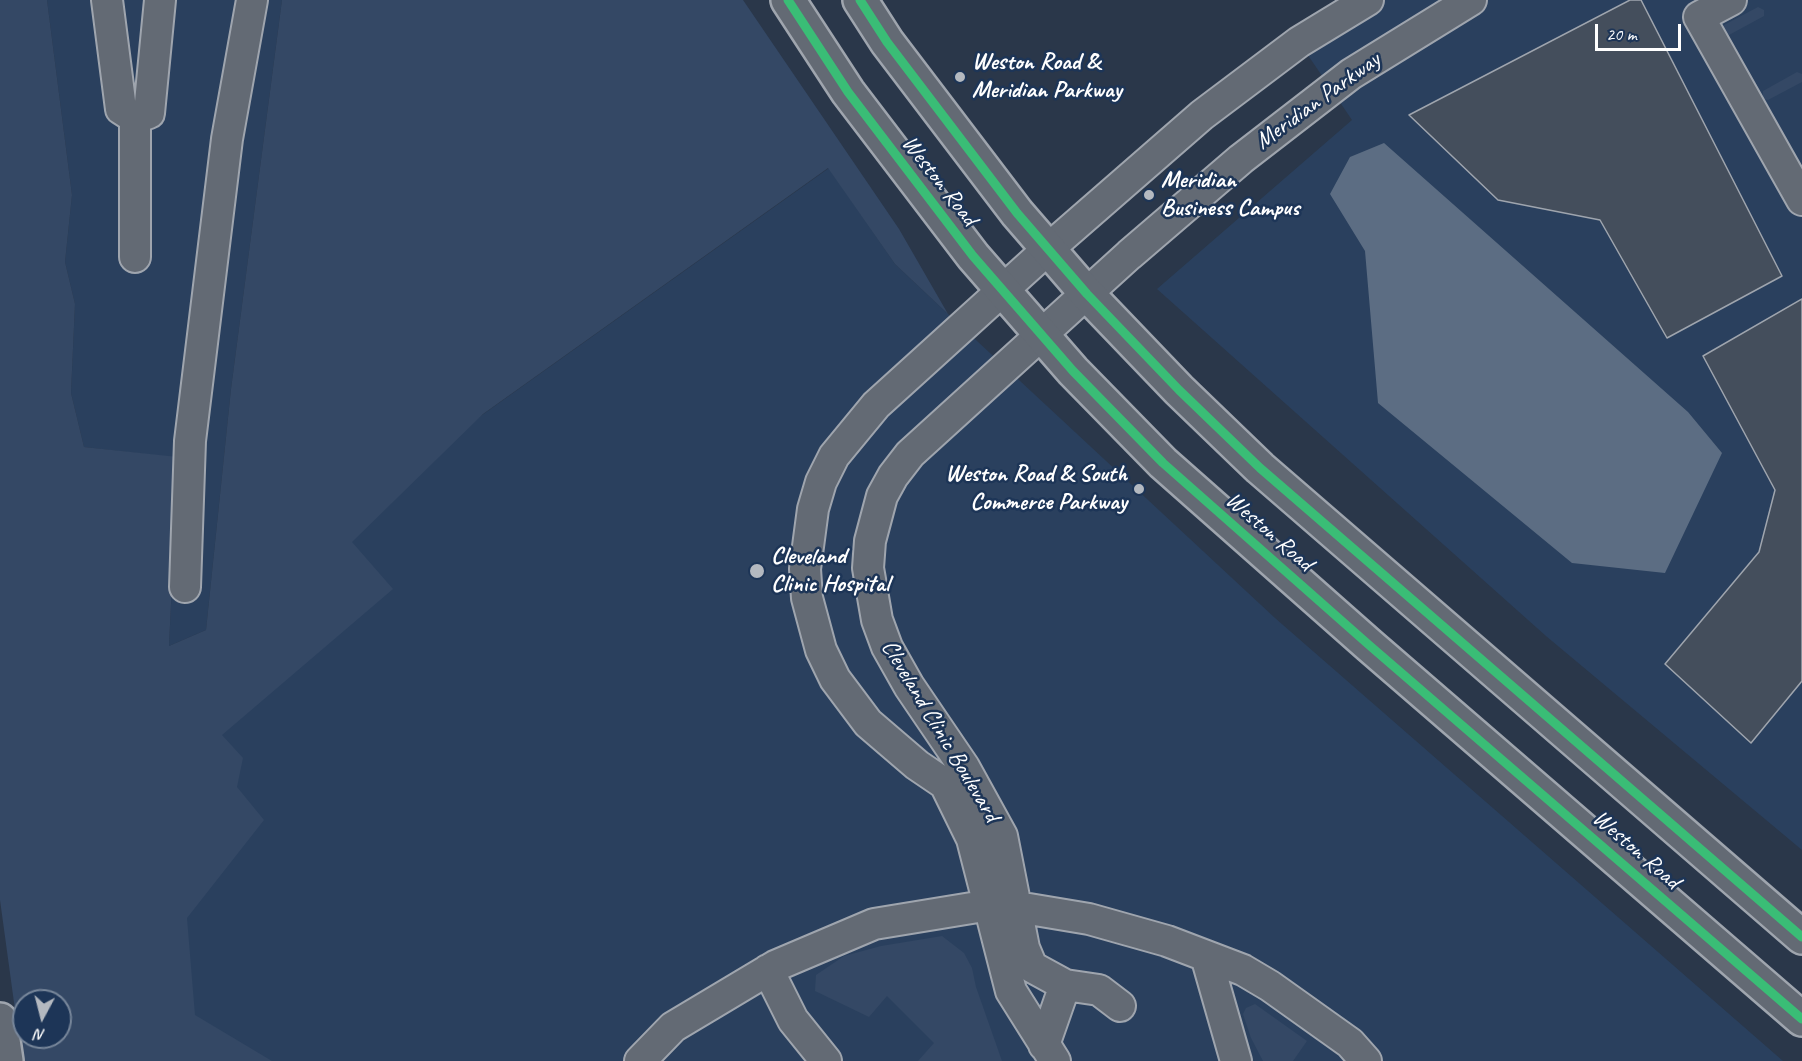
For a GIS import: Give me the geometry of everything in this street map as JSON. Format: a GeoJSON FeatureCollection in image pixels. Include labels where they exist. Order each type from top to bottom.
{"type":"FeatureCollection","features":[{"type":"Feature","properties":{"kind":"main road","name":"Weston Road"},"geometry":{"type":"LineString","coordinates":[[788,0],[848,92],[894,155],[1002,290],[1041,336],[1163,463],[1802,1019]]}},
{"type":"Feature","properties":{"kind":"main road","name":"Weston Road"},"geometry":{"type":"LineString","coordinates":[[860,0],[887,42],[956,135],[1047,250],[1179,390],[1260,468],[1802,936]]}},
{"type":"Feature","properties":{"kind":"main road"},"geometry":{"type":"LineString","coordinates":[[0,1020],[6,1061]]}},
{"type":"Feature","properties":{"kind":"street"},"geometry":{"type":"LineString","coordinates":[[106,0],[121,109],[135,117],[149,113],[160,0]]}},
{"type":"Feature","properties":{"kind":"street"},"geometry":{"type":"LineString","coordinates":[[184,587],[189,441],[227,139],[252,0]]}},
{"type":"Feature","properties":{"kind":"street"},"geometry":{"type":"LineString","coordinates":[[1002,290],[1250,77],[1368,0]]}},
{"type":"Feature","properties":{"kind":"street","name":"Meridian Parkway"},"geometry":{"type":"LineString","coordinates":[[1041,336],[1240,159],[1301,110],[1371,62],[1471,0]]}},
{"type":"Feature","properties":{"kind":"street"},"geometry":{"type":"LineString","coordinates":[[1731,0],[1699,16],[1802,200]]}},
{"type":"Feature","properties":{"kind":"street"},"geometry":{"type":"LineString","coordinates":[[135,117],[135,257]]}},
{"type":"Feature","properties":{"kind":"street","name":"Cleveland Clinic Boulevard"},"geometry":{"type":"LineString","coordinates":[[1002,290],[876,405],[834,456],[821,482],[813,509],[804,569],[807,598],[814,626],[835,679],[868,723],[917,765],[945,784],[1004,906]]}},
{"type":"Feature","properties":{"kind":"street","name":"Cleveland Clinic Boulevard"},"geometry":{"type":"LineString","coordinates":[[1004,906],[1002,836],[964,766],[933,723],[887,647],[870,594],[868,568],[870,540],[876,516],[882,496],[893,476],[910,454],[1041,336]]}},
{"type":"Feature","properties":{"kind":"street"},"geometry":{"type":"LineString","coordinates":[[1004,906],[1032,967],[1065,985],[1099,990],[1120,1006]]}},
{"type":"Feature","properties":{"kind":"street"},"geometry":{"type":"LineString","coordinates":[[1004,906],[1011,991],[1050,1053]]}},
{"type":"Feature","properties":{"kind":"street"},"geometry":{"type":"LineString","coordinates":[[640,1061],[673,1027],[768,970],[874,924],[1004,906],[1089,919],[1243,970],[1270,986],[1350,1043],[1366,1061]]}},
{"type":"Feature","properties":{"kind":"street"},"geometry":{"type":"LineString","coordinates":[[1206,956],[1236,1061]]}},
{"type":"Feature","properties":{"kind":"street"},"geometry":{"type":"LineString","coordinates":[[768,970],[793,1020],[826,1061]]}},
{"type":"Feature","properties":{"kind":"street"},"geometry":{"type":"LineString","coordinates":[[1050,1053],[1065,985]]}},
{"type":"Feature","properties":{"kind":"street"},"geometry":{"type":"LineString","coordinates":[[1223,1015],[1247,1045],[1255,1061]]}},
{"type":"Feature","properties":{"kind":"shaded area"},"geometry":{"type":"Polygon","coordinates":[[[0,0],[47,0],[72,195],[65,262],[75,304],[71,393],[84,447],[178,457],[169,646],[206,630],[231,389],[282,0],[743,0],[899,229],[948,314],[895,264],[828,168],[483,414],[352,542],[393,589],[222,735],[243,758],[237,787],[264,820],[187,918],[195,1015],[272,1061],[22,1061],[20,1049],[72,1049],[72,989],[12,989],[0,900],[0,0]]]}},
{"type":"Feature","properties":{"kind":"shaded area"},"geometry":{"type":"Polygon","coordinates":[[[47,0],[282,0],[231,389],[206,630],[169,646],[178,458],[84,447],[71,393],[75,304],[65,262],[72,195],[47,0]]]}},
{"type":"Feature","properties":{"kind":"shaded area"},"geometry":{"type":"Polygon","coordinates":[[[1368,0],[1802,0],[1802,850],[1546,636],[1157,289],[1352,120],[1299,42],[1368,0]]]}},
{"type":"Feature","properties":{"kind":"shaded area"},"geometry":{"type":"Polygon","coordinates":[[[1758,7],[1764,10],[1764,16],[1729,35],[1724,33],[1724,25],[1758,7]]]}},
{"type":"Feature","properties":{"kind":"shaded area"},"geometry":{"type":"Polygon","coordinates":[[[1797,72],[1802,74],[1802,82],[1768,100],[1763,99],[1763,91],[1797,72]]]}},
{"type":"Feature","properties":{"kind":"shaded area"},"geometry":{"type":"Polygon","coordinates":[[[1384,143],[1688,412],[1722,453],[1665,573],[1572,563],[1378,403],[1365,251],[1330,194],[1350,157],[1384,143]]]}},
{"type":"Feature","properties":{"kind":"shaded area","name":"Cleveland Clinic Hospital"},"geometry":{"type":"Polygon","coordinates":[[[829,168],[895,264],[948,314],[1275,618],[1783,1061],[174,1061],[123,758],[329,524],[829,168]]]}},
{"type":"Feature","properties":{"kind":"shaded area"},"geometry":{"type":"Polygon","coordinates":[[[942,936],[964,953],[972,968],[976,987],[1002,1061],[918,1061],[934,1043],[887,996],[869,1017],[815,991],[816,975],[844,956],[881,946],[942,936]]]}},
{"type":"Feature","properties":{"kind":"shaded area"},"geometry":{"type":"Polygon","coordinates":[[[1255,1004],[1307,1041],[1293,1061],[1263,1061],[1251,1038],[1243,1014],[1246,1008],[1255,1004]]]}},
{"type":"Feature","properties":{"kind":"building"},"geometry":{"type":"Polygon","coordinates":[[[1630,0],[1641,0],[1782,276],[1667,338],[1600,220],[1498,200],[1409,115],[1630,0]]]}},
{"type":"Feature","properties":{"kind":"building"},"geometry":{"type":"Polygon","coordinates":[[[1802,299],[1802,681],[1751,743],[1665,664],[1759,552],[1775,490],[1703,356],[1802,299]]]}},
{"type":"Feature","properties":{"kind":"cycle path"},"geometry":{"type":"LineString","coordinates":[[788,0],[848,92],[973,256],[1073,371],[1163,463],[1369,645],[1802,1019]]}},
{"type":"Feature","properties":{"kind":"cycle path"},"geometry":{"type":"LineString","coordinates":[[860,0],[887,42],[1017,213],[1087,294],[1179,390],[1260,468],[1802,937]]}},
{"type":"Feature","properties":{"kind":"place","name":"Weston Road & Meridian Parkway"},"geometry":{"type":"Point","coordinates":[960,77]}},
{"type":"Feature","properties":{"kind":"place","name":"Meridian Business Campus"},"geometry":{"type":"Point","coordinates":[1149,195]}},
{"type":"Feature","properties":{"kind":"place","name":"Weston Road & South Commerce Parkway"},"geometry":{"type":"Point","coordinates":[1139,489]}},
{"type":"Feature","properties":{"kind":"place","name":"Cleveland Clinic Hospital"},"geometry":{"type":"Point","coordinates":[757,571]}}]}
